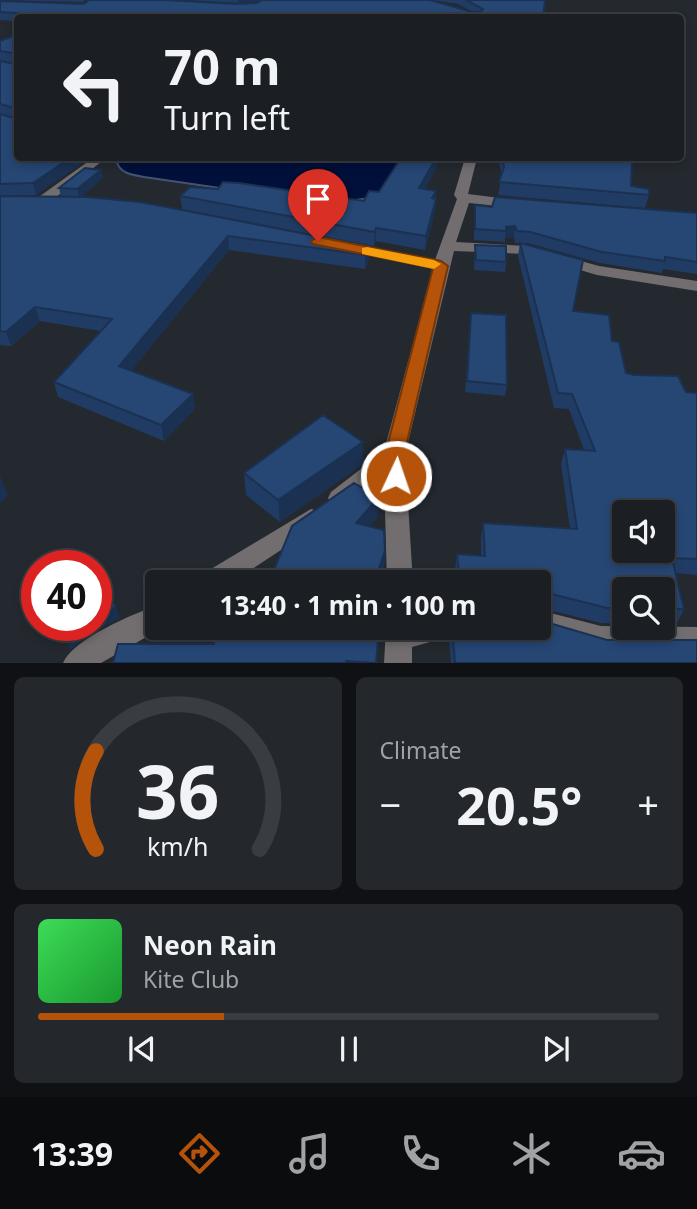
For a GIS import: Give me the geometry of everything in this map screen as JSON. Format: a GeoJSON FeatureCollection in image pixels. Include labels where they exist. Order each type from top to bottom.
{"type":"FeatureCollection","features":[{"type":"Feature","properties":{"kind":"street"},"geometry":{"type":"LineString","coordinates":[[66,202],[36,202],[96,161]]}},
{"type":"Feature","properties":{"kind":"street"},"geometry":{"type":"LineString","coordinates":[[400,570],[394,455],[441,266],[450,246],[464,198],[461,195],[470,161]]}},
{"type":"Feature","properties":{"kind":"street"},"geometry":{"type":"LineString","coordinates":[[464,198],[525,205]]}},
{"type":"Feature","properties":{"kind":"street"},"geometry":{"type":"LineString","coordinates":[[324,242],[441,266]]}},
{"type":"Feature","properties":{"kind":"street"},"geometry":{"type":"LineString","coordinates":[[450,246],[527,250],[597,270],[697,286]]}},
{"type":"Feature","properties":{"kind":"street"},"geometry":{"type":"LineString","coordinates":[[230,570],[318,514],[394,455]]}},
{"type":"Feature","properties":{"kind":"street"},"geometry":{"type":"LineString","coordinates":[[77,663],[105,644],[145,624]]}},
{"type":"Feature","properties":{"kind":"street"},"geometry":{"type":"LineString","coordinates":[[551,625],[601,639],[697,640]]}},
{"type":"Feature","properties":{"kind":"water"},"geometry":{"type":"Polygon","coordinates":[[[401,161],[381,191],[370,198],[349,201],[303,200],[140,176],[121,169],[117,162],[401,161]]]}},
{"type":"Feature","properties":{"kind":"building"},"geometry":{"type":"Polygon","coordinates":[[[89,0],[237,4],[257,3],[262,0],[430,0],[481,12],[483,9],[466,0],[545,0],[543,14],[0,12],[0,1],[84,4],[89,0]]]}},
{"type":"Feature","properties":{"kind":"building"},"geometry":{"type":"Polygon","coordinates":[[[14,36],[14,53],[0,51],[0,41],[14,36]]]}},
{"type":"Feature","properties":{"kind":"building"},"geometry":{"type":"Polygon","coordinates":[[[0,61],[14,64],[14,108],[0,104],[0,61]]]}},
{"type":"Feature","properties":{"kind":"building"},"geometry":{"type":"Polygon","coordinates":[[[0,114],[14,118],[14,161],[66,161],[33,183],[0,184],[0,114]]]}},
{"type":"Feature","properties":{"kind":"building"},"geometry":{"type":"Polygon","coordinates":[[[399,161],[434,161],[419,188],[436,191],[432,198],[436,199],[426,236],[376,228],[375,232],[180,196],[190,187],[218,189],[223,182],[364,201],[369,191],[379,192],[399,161]]]}},
{"type":"Feature","properties":{"kind":"building"},"geometry":{"type":"Polygon","coordinates":[[[503,161],[632,161],[631,186],[649,189],[649,195],[499,182],[504,167],[503,161]]]}},
{"type":"Feature","properties":{"kind":"building"},"geometry":{"type":"Polygon","coordinates":[[[85,168],[101,170],[77,189],[59,188],[85,168]]]}},
{"type":"Feature","properties":{"kind":"building"},"geometry":{"type":"Polygon","coordinates":[[[0,196],[87,197],[140,202],[369,246],[365,255],[228,236],[119,366],[193,394],[161,425],[54,382],[112,319],[35,307],[6,332],[0,331],[0,196]]]}},
{"type":"Feature","properties":{"kind":"building"},"geometry":{"type":"Polygon","coordinates":[[[495,197],[697,213],[697,262],[665,257],[665,261],[602,252],[530,232],[517,231],[515,226],[506,227],[506,231],[475,229],[475,205],[492,207],[495,197]]]}},
{"type":"Feature","properties":{"kind":"building"},"geometry":{"type":"Polygon","coordinates":[[[520,243],[583,260],[573,311],[609,315],[612,341],[619,342],[626,373],[678,376],[686,392],[697,393],[697,559],[675,558],[675,500],[612,500],[612,563],[673,563],[684,609],[675,609],[675,577],[612,577],[612,608],[607,608],[551,594],[551,570],[459,570],[457,554],[485,556],[483,523],[577,529],[565,449],[595,451],[572,394],[558,393],[520,243]]]}},
{"type":"Feature","properties":{"kind":"building"},"geometry":{"type":"Polygon","coordinates":[[[475,245],[506,246],[506,262],[476,260],[475,245]]]}},
{"type":"Feature","properties":{"kind":"building"},"geometry":{"type":"Polygon","coordinates":[[[471,313],[506,315],[507,385],[467,381],[471,313]]]}},
{"type":"Feature","properties":{"kind":"building"},"geometry":{"type":"Polygon","coordinates":[[[323,415],[363,442],[278,500],[244,473],[323,415]]]}},
{"type":"Feature","properties":{"kind":"building"},"geometry":{"type":"Polygon","coordinates":[[[354,483],[379,497],[356,523],[384,530],[385,551],[378,570],[274,570],[292,526],[354,483]]]}},
{"type":"Feature","properties":{"kind":"building"},"geometry":{"type":"Polygon","coordinates":[[[551,624],[607,640],[697,640],[697,663],[455,663],[453,640],[551,640],[551,624]]]}},
{"type":"Feature","properties":{"kind":"building"},"geometry":{"type":"Polygon","coordinates":[[[214,640],[378,640],[376,663],[113,663],[118,644],[214,644],[214,640]]]}},
{"type":"Feature","properties":{"kind":"slow traffic"},"geometry":{"type":"LineString","coordinates":[[367,251],[434,264]]}},
{"type":"Feature","properties":{"kind":"route"},"geometry":{"type":"LineString","coordinates":[[318,241],[441,266],[394,455],[396,476]]}}]}
